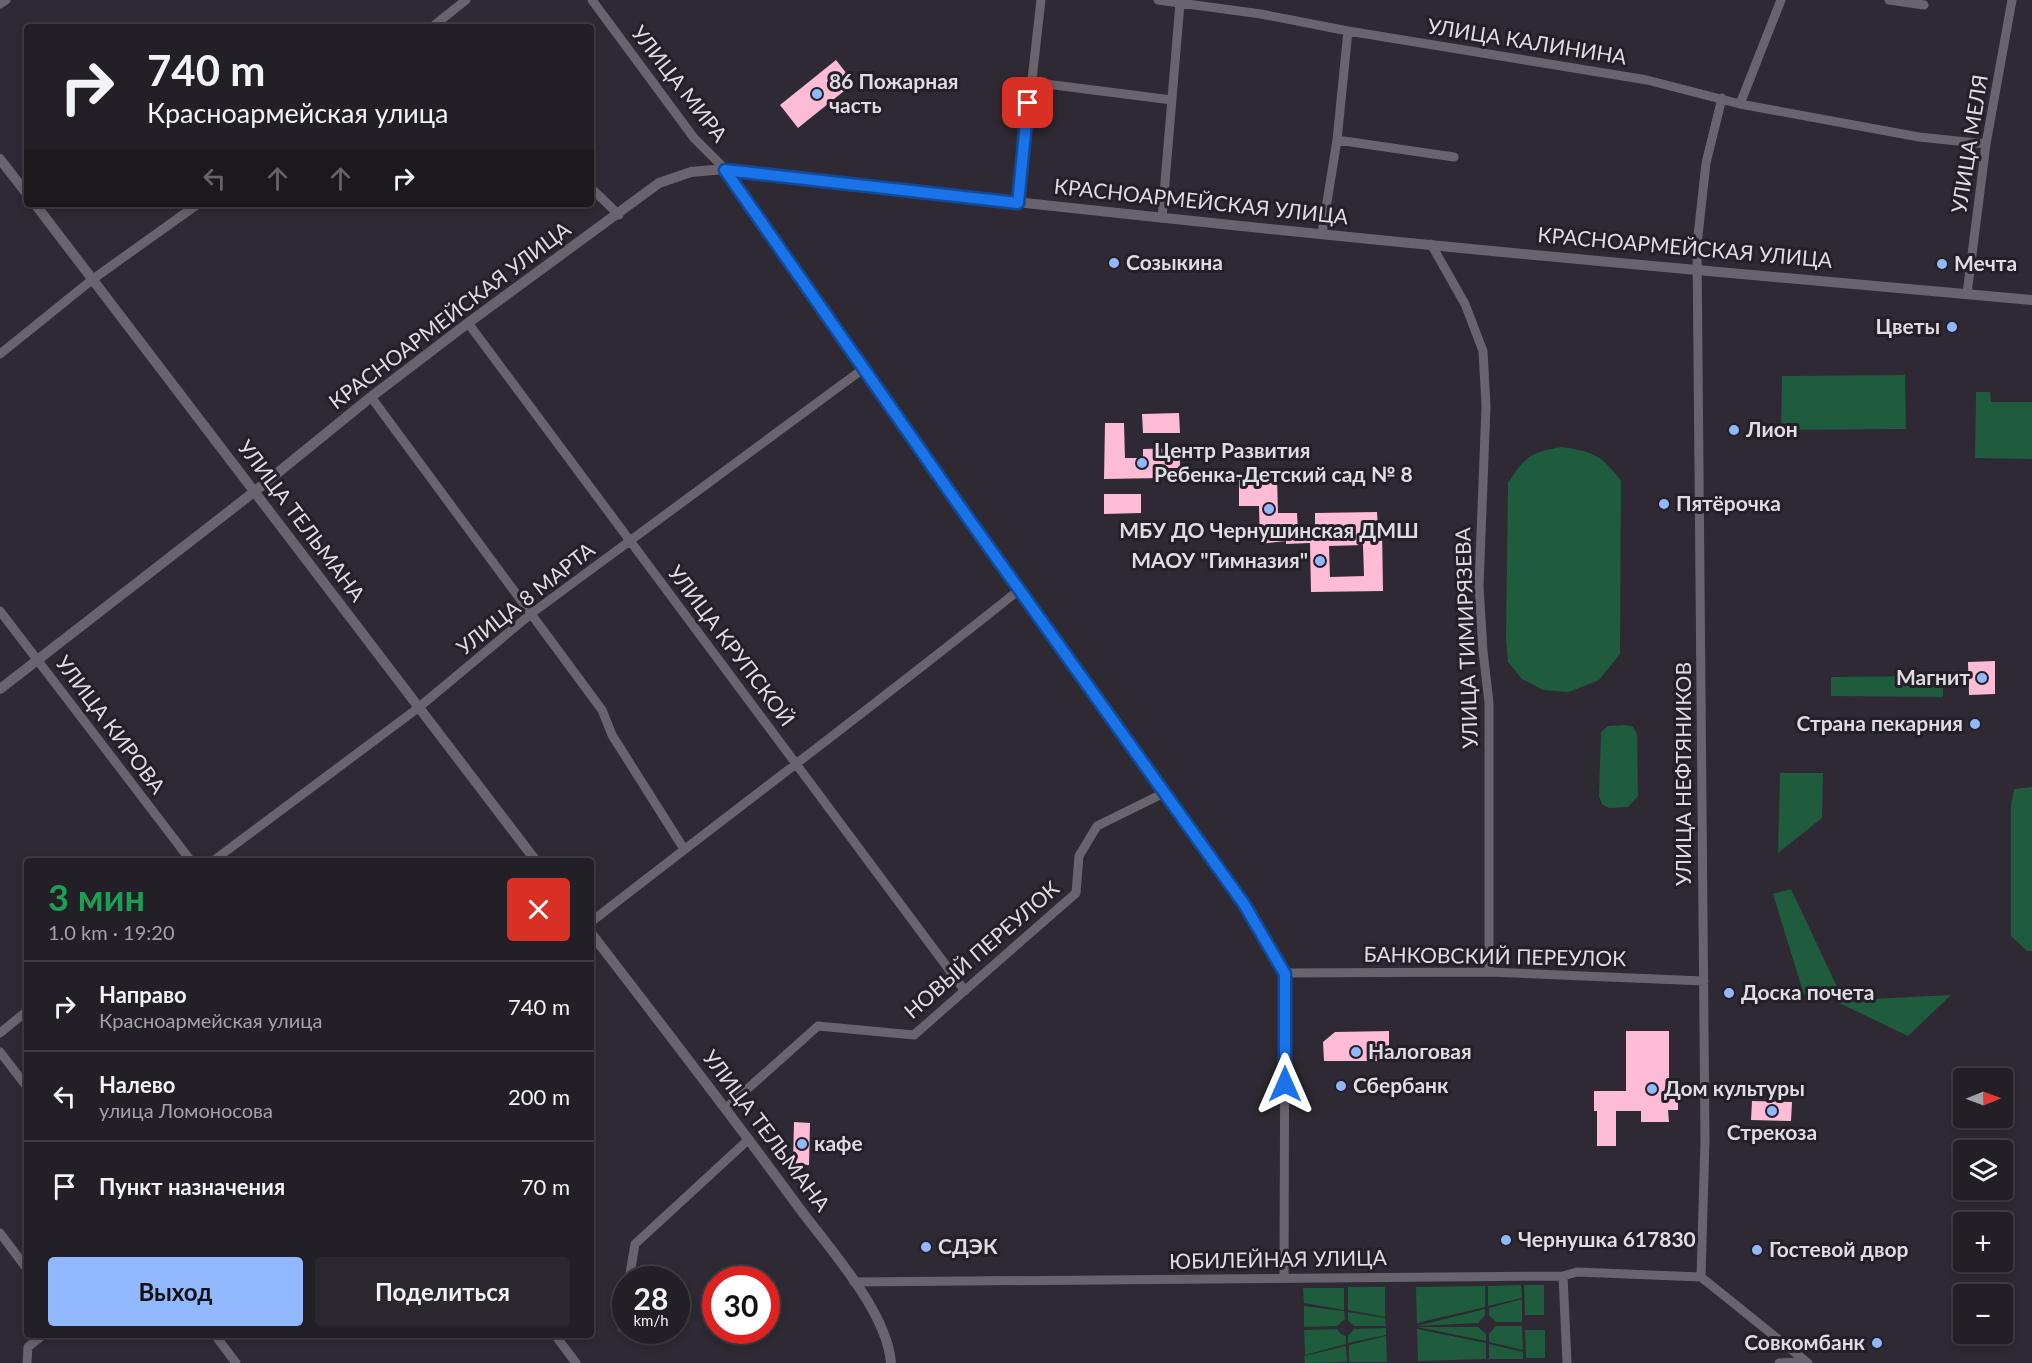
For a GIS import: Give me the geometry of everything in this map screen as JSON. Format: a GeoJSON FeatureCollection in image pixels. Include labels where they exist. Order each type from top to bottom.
{"type":"FeatureCollection","features":[{"type":"Feature","properties":{"kind":"street"},"geometry":{"type":"LineString","coordinates":[[0,4],[6,0]]}},
{"type":"Feature","properties":{"kind":"street"},"geometry":{"type":"LineString","coordinates":[[436,24],[466,0]]}},
{"type":"Feature","properties":{"kind":"street","name":"УЛИЦА МИРА"},"geometry":{"type":"LineString","coordinates":[[592,0],[694,138],[725,170],[1019,590],[1244,904],[1285,974]]}},
{"type":"Feature","properties":{"kind":"street"},"geometry":{"type":"LineString","coordinates":[[1018,203],[1041,0]]}},
{"type":"Feature","properties":{"kind":"street","name":"УЛИЦА КАЛИНИНА"},"geometry":{"type":"LineString","coordinates":[[1158,0],[1261,14],[1348,31],[1647,80],[1740,104],[1887,131],[1986,144]]}},
{"type":"Feature","properties":{"kind":"street"},"geometry":{"type":"LineString","coordinates":[[1740,104],[1781,0]]}},
{"type":"Feature","properties":{"kind":"street"},"geometry":{"type":"LineString","coordinates":[[1889,0],[1924,5]]}},
{"type":"Feature","properties":{"kind":"street","name":"УЛИЦА МЕЛЯ"},"geometry":{"type":"LineString","coordinates":[[1967,294],[1986,144],[2012,0]]}},
{"type":"Feature","properties":{"kind":"street"},"geometry":{"type":"LineString","coordinates":[[1162,218],[1180,3]]}},
{"type":"Feature","properties":{"kind":"street"},"geometry":{"type":"LineString","coordinates":[[1322,233],[1337,140],[1348,31]]}},
{"type":"Feature","properties":{"kind":"street"},"geometry":{"type":"LineString","coordinates":[[1030,82],[1172,100]]}},
{"type":"Feature","properties":{"kind":"street","name":"УЛИЦА НЕФТЯНИКОВ"},"geometry":{"type":"LineString","coordinates":[[1701,1277],[1704,1231],[1704,981],[1697,245],[1706,163],[1722,98]]}},
{"type":"Feature","properties":{"kind":"street"},"geometry":{"type":"LineString","coordinates":[[1337,140],[1454,157]]}},
{"type":"Feature","properties":{"kind":"street"},"geometry":{"type":"LineString","coordinates":[[0,159],[24,190]]}},
{"type":"Feature","properties":{"kind":"street","name":"КРАСНОАРМЕЙСКАЯ УЛИЦА"},"geometry":{"type":"LineString","coordinates":[[0,689],[468,323],[619,215],[659,183],[691,172],[725,170],[1162,218],[1699,271],[2032,300]]}},
{"type":"Feature","properties":{"kind":"street"},"geometry":{"type":"LineString","coordinates":[[594,191],[619,215]]}},
{"type":"Feature","properties":{"kind":"street","name":"УЛИЦА ТЕЛЬМАНА"},"geometry":{"type":"LineString","coordinates":[[37,207],[534,858]]}},
{"type":"Feature","properties":{"kind":"street"},"geometry":{"type":"LineString","coordinates":[[0,354],[93,279],[194,207]]}},
{"type":"Feature","properties":{"kind":"street","name":"УЛИЦА ТИМИРЯЗЕВА"},"geometry":{"type":"LineString","coordinates":[[1431,244],[1465,304],[1483,351],[1486,406],[1479,586],[1489,703],[1489,972]]}},
{"type":"Feature","properties":{"kind":"street","name":"УЛИЦА КРУПСКОЙ"},"geometry":{"type":"LineString","coordinates":[[468,323],[965,991]]}},
{"type":"Feature","properties":{"kind":"street","name":"УЛИЦА 8 МАРТА"},"geometry":{"type":"LineString","coordinates":[[217,858],[418,708],[532,613],[863,369]]}},
{"type":"Feature","properties":{"kind":"street"},"geometry":{"type":"LineString","coordinates":[[371,397],[602,710],[612,735],[684,849]]}},
{"type":"Feature","properties":{"kind":"street"},"geometry":{"type":"LineString","coordinates":[[594,920],[684,849],[798,765],[1019,590]]}},
{"type":"Feature","properties":{"kind":"street","name":"УЛИЦА КИРОВА"},"geometry":{"type":"LineString","coordinates":[[0,611],[188,858]]}},
{"type":"Feature","properties":{"kind":"street","name":"НОВЫЙ ПЕРЕУЛОК"},"geometry":{"type":"LineString","coordinates":[[726,1108],[818,1026],[914,1035],[1076,893],[1078,856],[1097,826],[1164,793]]}},
{"type":"Feature","properties":{"kind":"street","name":"УЛИЦА ТЕЛЬМАНА"},"geometry":{"type":"LineString","coordinates":[[594,937],[726,1108],[854,1282],[879,1320],[890,1352],[891,1363]]}},
{"type":"Feature","properties":{"kind":"street","name":"БАНКОВСКИЙ ПЕРЕУЛОК"},"geometry":{"type":"LineString","coordinates":[[1285,974],[1489,972],[1704,981]]}},
{"type":"Feature","properties":{"kind":"street"},"geometry":{"type":"LineString","coordinates":[[1284,1278],[1285,974]]}},
{"type":"Feature","properties":{"kind":"street"},"geometry":{"type":"LineString","coordinates":[[0,1033],[24,1013]]}},
{"type":"Feature","properties":{"kind":"street"},"geometry":{"type":"LineString","coordinates":[[0,1052],[24,1084]]}},
{"type":"Feature","properties":{"kind":"street"},"geometry":{"type":"LineString","coordinates":[[631,1266],[635,1244],[749,1139]]}},
{"type":"Feature","properties":{"kind":"street"},"geometry":{"type":"LineString","coordinates":[[0,1233],[24,1265]]}},
{"type":"Feature","properties":{"kind":"street","name":"ЮБИЛЕЙНАЯ УЛИЦА"},"geometry":{"type":"LineString","coordinates":[[854,1282],[1563,1276],[1576,1272],[1701,1277]]}},
{"type":"Feature","properties":{"kind":"street"},"geometry":{"type":"LineString","coordinates":[[1563,1276],[1567,1363]]}},
{"type":"Feature","properties":{"kind":"street"},"geometry":{"type":"LineString","coordinates":[[1701,1277],[1807,1363]]}},
{"type":"Feature","properties":{"kind":"street"},"geometry":{"type":"LineString","coordinates":[[27,1363],[28,1347],[39,1338]]}},
{"type":"Feature","properties":{"kind":"street"},"geometry":{"type":"LineString","coordinates":[[217,1338],[236,1363]]}},
{"type":"Feature","properties":{"kind":"street"},"geometry":{"type":"LineString","coordinates":[[557,1338],[576,1363]]}},
{"type":"Feature","properties":{"kind":"street"},"geometry":{"type":"LineString","coordinates":[[1779,1363],[1807,1363]]}},
{"type":"Feature","properties":{"kind":"green space"},"geometry":{"type":"Polygon","coordinates":[[[1905,375],[1906,429],[1781,430],[1782,376],[1905,375]]]}},
{"type":"Feature","properties":{"kind":"green space"},"geometry":{"type":"Polygon","coordinates":[[[1976,392],[1990,392],[1991,402],[2032,402],[2032,459],[1975,458],[1976,392]]]}},
{"type":"Feature","properties":{"kind":"green space"},"geometry":{"type":"Polygon","coordinates":[[[1562,447],[1581,450],[1596,456],[1621,481],[1620,654],[1599,680],[1569,692],[1543,690],[1522,679],[1508,662],[1506,638],[1508,483],[1524,461],[1536,453],[1562,447]]]}},
{"type":"Feature","properties":{"kind":"green space"},"geometry":{"type":"Polygon","coordinates":[[[1943,676],[1943,697],[1831,696],[1831,677],[1943,676]]]}},
{"type":"Feature","properties":{"kind":"green space"},"geometry":{"type":"Polygon","coordinates":[[[1608,726],[1633,727],[1637,734],[1638,796],[1628,807],[1609,808],[1602,804],[1599,796],[1601,732],[1608,726]]]}},
{"type":"Feature","properties":{"kind":"green space"},"geometry":{"type":"Polygon","coordinates":[[[1780,773],[1823,773],[1822,818],[1778,853],[1780,773]]]}},
{"type":"Feature","properties":{"kind":"green space"},"geometry":{"type":"Polygon","coordinates":[[[2032,787],[2032,951],[2027,951],[2011,936],[2011,805],[2014,789],[2032,787]]]}},
{"type":"Feature","properties":{"kind":"green space"},"geometry":{"type":"Polygon","coordinates":[[[1791,889],[1840,993],[1804,995],[1773,894],[1791,889]]]}},
{"type":"Feature","properties":{"kind":"green space"},"geometry":{"type":"Polygon","coordinates":[[[1951,995],[1908,1036],[1835,1001],[1951,995]]]}},
{"type":"Feature","properties":{"kind":"green space"},"geometry":{"type":"Polygon","coordinates":[[[1521,1285],[1522,1298],[1488,1306],[1488,1286],[1521,1285]]]}},
{"type":"Feature","properties":{"kind":"green space"},"geometry":{"type":"Polygon","coordinates":[[[1524,1285],[1544,1285],[1544,1315],[1525,1315],[1524,1285]]]}},
{"type":"Feature","properties":{"kind":"green space"},"geometry":{"type":"Polygon","coordinates":[[[1485,1286],[1485,1307],[1417,1323],[1416,1287],[1485,1286]]]}},
{"type":"Feature","properties":{"kind":"green space"},"geometry":{"type":"Polygon","coordinates":[[[1348,1287],[1385,1287],[1385,1317],[1348,1310],[1348,1287]]]}},
{"type":"Feature","properties":{"kind":"green space"},"geometry":{"type":"Polygon","coordinates":[[[1303,1288],[1344,1288],[1344,1310],[1304,1303],[1303,1288]]]}},
{"type":"Feature","properties":{"kind":"green space"},"geometry":{"type":"Polygon","coordinates":[[[1522,1299],[1522,1322],[1496,1322],[1489,1315],[1489,1308],[1522,1299]]]}},
{"type":"Feature","properties":{"kind":"green space"},"geometry":{"type":"Polygon","coordinates":[[[1304,1306],[1344,1311],[1345,1319],[1337,1326],[1304,1327],[1304,1306]]]}},
{"type":"Feature","properties":{"kind":"green space"},"geometry":{"type":"Polygon","coordinates":[[[1485,1309],[1485,1315],[1478,1323],[1417,1326],[1485,1309]]]}},
{"type":"Feature","properties":{"kind":"green space"},"geometry":{"type":"Polygon","coordinates":[[[1348,1312],[1385,1318],[1386,1326],[1354,1326],[1348,1320],[1348,1312]]]}},
{"type":"Feature","properties":{"kind":"green space"},"geometry":{"type":"Polygon","coordinates":[[[1496,1326],[1522,1326],[1523,1350],[1489,1342],[1489,1334],[1496,1326]]]}},
{"type":"Feature","properties":{"kind":"green space"},"geometry":{"type":"Polygon","coordinates":[[[1417,1327],[1478,1327],[1486,1334],[1486,1341],[1417,1327]]]}},
{"type":"Feature","properties":{"kind":"green space"},"geometry":{"type":"Polygon","coordinates":[[[1386,1328],[1386,1335],[1348,1343],[1348,1336],[1354,1329],[1386,1328]]]}},
{"type":"Feature","properties":{"kind":"green space"},"geometry":{"type":"Polygon","coordinates":[[[1337,1329],[1346,1336],[1346,1344],[1305,1355],[1304,1330],[1337,1329]]]}},
{"type":"Feature","properties":{"kind":"green space"},"geometry":{"type":"Polygon","coordinates":[[[1417,1329],[1486,1343],[1486,1359],[1418,1361],[1417,1329]]]}},
{"type":"Feature","properties":{"kind":"green space"},"geometry":{"type":"Polygon","coordinates":[[[1525,1330],[1545,1330],[1545,1358],[1526,1358],[1525,1330]]]}},
{"type":"Feature","properties":{"kind":"green space"},"geometry":{"type":"Polygon","coordinates":[[[1386,1336],[1387,1362],[1349,1362],[1349,1345],[1386,1336]]]}},
{"type":"Feature","properties":{"kind":"green space"},"geometry":{"type":"Polygon","coordinates":[[[1489,1344],[1523,1352],[1523,1359],[1489,1359],[1489,1344]]]}},
{"type":"Feature","properties":{"kind":"green space"},"geometry":{"type":"Polygon","coordinates":[[[1346,1346],[1347,1362],[1305,1363],[1304,1356],[1346,1346]]]}},
{"type":"Feature","properties":{"kind":"building","name":"86 Пожарная часть"},"geometry":{"type":"Polygon","coordinates":[[[836,60],[854,83],[798,128],[780,105],[836,60]]]}},
{"type":"Feature","properties":{"kind":"building"},"geometry":{"type":"Polygon","coordinates":[[[1179,413],[1180,433],[1143,433],[1142,414],[1179,413]]]}},
{"type":"Feature","properties":{"kind":"building"},"geometry":{"type":"Polygon","coordinates":[[[1105,423],[1124,423],[1125,458],[1143,458],[1143,449],[1180,448],[1180,468],[1162,468],[1162,478],[1104,479],[1105,423]]]}},
{"type":"Feature","properties":{"kind":"building","name":"МАОУ \"Гимназия\""},"geometry":{"type":"Polygon","coordinates":[[[1277,477],[1278,513],[1297,513],[1298,531],[1315,531],[1315,513],[1377,512],[1378,529],[1382,529],[1383,591],[1311,592],[1310,543],[1286,544],[1286,541],[1260,544],[1259,506],[1239,506],[1239,478],[1277,477]],[[1363,545],[1329,546],[1330,577],[1364,576],[1363,545]]]}},
{"type":"Feature","properties":{"kind":"building"},"geometry":{"type":"Polygon","coordinates":[[[1104,494],[1141,494],[1141,513],[1104,514],[1104,494]]]}},
{"type":"Feature","properties":{"kind":"building","name":"Магнит"},"geometry":{"type":"Polygon","coordinates":[[[1995,661],[1995,694],[1969,695],[1968,662],[1995,661]]]}},
{"type":"Feature","properties":{"kind":"building","name":"Налоговая"},"geometry":{"type":"Polygon","coordinates":[[[1389,1031],[1389,1061],[1324,1061],[1323,1042],[1335,1032],[1389,1031]]]}},
{"type":"Feature","properties":{"kind":"building","name":"Дом культуры"},"geometry":{"type":"Polygon","coordinates":[[[1626,1031],[1669,1031],[1669,1087],[1678,1087],[1678,1110],[1668,1110],[1669,1122],[1641,1122],[1641,1111],[1616,1111],[1616,1146],[1597,1146],[1597,1111],[1594,1111],[1594,1091],[1626,1091],[1626,1031]]]}},
{"type":"Feature","properties":{"kind":"building","name":"Стрекоза"},"geometry":{"type":"Polygon","coordinates":[[[1752,1101],[1792,1102],[1791,1121],[1751,1120],[1752,1101]]]}},
{"type":"Feature","properties":{"kind":"building","name":"кафе"},"geometry":{"type":"Polygon","coordinates":[[[794,1122],[810,1123],[809,1165],[793,1164],[794,1122]]]}},
{"type":"Feature","properties":{"kind":"place","name":"86 Пожарная часть"},"geometry":{"type":"Point","coordinates":[817,94]}},
{"type":"Feature","properties":{"kind":"place","name":"Созыкина"},"geometry":{"type":"Point","coordinates":[1114,263]}},
{"type":"Feature","properties":{"kind":"place","name":"Мечта"},"geometry":{"type":"Point","coordinates":[1942,264]}},
{"type":"Feature","properties":{"kind":"place","name":"Цветы"},"geometry":{"type":"Point","coordinates":[1952,327]}},
{"type":"Feature","properties":{"kind":"place","name":"Лион"},"geometry":{"type":"Point","coordinates":[1734,430]}},
{"type":"Feature","properties":{"kind":"place","name":"Центр Развития Ребенка-Детский сад № 8"},"geometry":{"type":"Point","coordinates":[1142,463]}},
{"type":"Feature","properties":{"kind":"place","name":"Пятёрочка"},"geometry":{"type":"Point","coordinates":[1664,504]}},
{"type":"Feature","properties":{"kind":"place","name":"МБУ ДО Чернушинская ДМШ"},"geometry":{"type":"Point","coordinates":[1269,509]}},
{"type":"Feature","properties":{"kind":"place","name":"МАОУ \"Гимназия\""},"geometry":{"type":"Point","coordinates":[1320,561]}},
{"type":"Feature","properties":{"kind":"place","name":"Магнит"},"geometry":{"type":"Point","coordinates":[1982,678]}},
{"type":"Feature","properties":{"kind":"place","name":"Страна пекарния"},"geometry":{"type":"Point","coordinates":[1975,724]}},
{"type":"Feature","properties":{"kind":"place","name":"Доска почета"},"geometry":{"type":"Point","coordinates":[1729,993]}},
{"type":"Feature","properties":{"kind":"place","name":"Налоговая"},"geometry":{"type":"Point","coordinates":[1356,1052]}},
{"type":"Feature","properties":{"kind":"place","name":"Сбербанк"},"geometry":{"type":"Point","coordinates":[1341,1086]}},
{"type":"Feature","properties":{"kind":"place","name":"Дом культуры"},"geometry":{"type":"Point","coordinates":[1652,1089]}},
{"type":"Feature","properties":{"kind":"place","name":"Стрекоза"},"geometry":{"type":"Point","coordinates":[1772,1111]}},
{"type":"Feature","properties":{"kind":"place","name":"кафе"},"geometry":{"type":"Point","coordinates":[802,1144]}},
{"type":"Feature","properties":{"kind":"place","name":"Чернушка 617830"},"geometry":{"type":"Point","coordinates":[1506,1240]}},
{"type":"Feature","properties":{"kind":"place","name":"СДЭК"},"geometry":{"type":"Point","coordinates":[926,1247]}},
{"type":"Feature","properties":{"kind":"place","name":"Гостевой двор"},"geometry":{"type":"Point","coordinates":[1757,1250]}},
{"type":"Feature","properties":{"kind":"place","name":"Совкомбанк"},"geometry":{"type":"Point","coordinates":[1877,1343]}},
{"type":"Feature","properties":{"kind":"route"},"geometry":{"type":"LineString","coordinates":[[1028,103],[1018,203],[725,170],[968,518],[1244,904],[1285,974],[1285,1084]]}}]}
